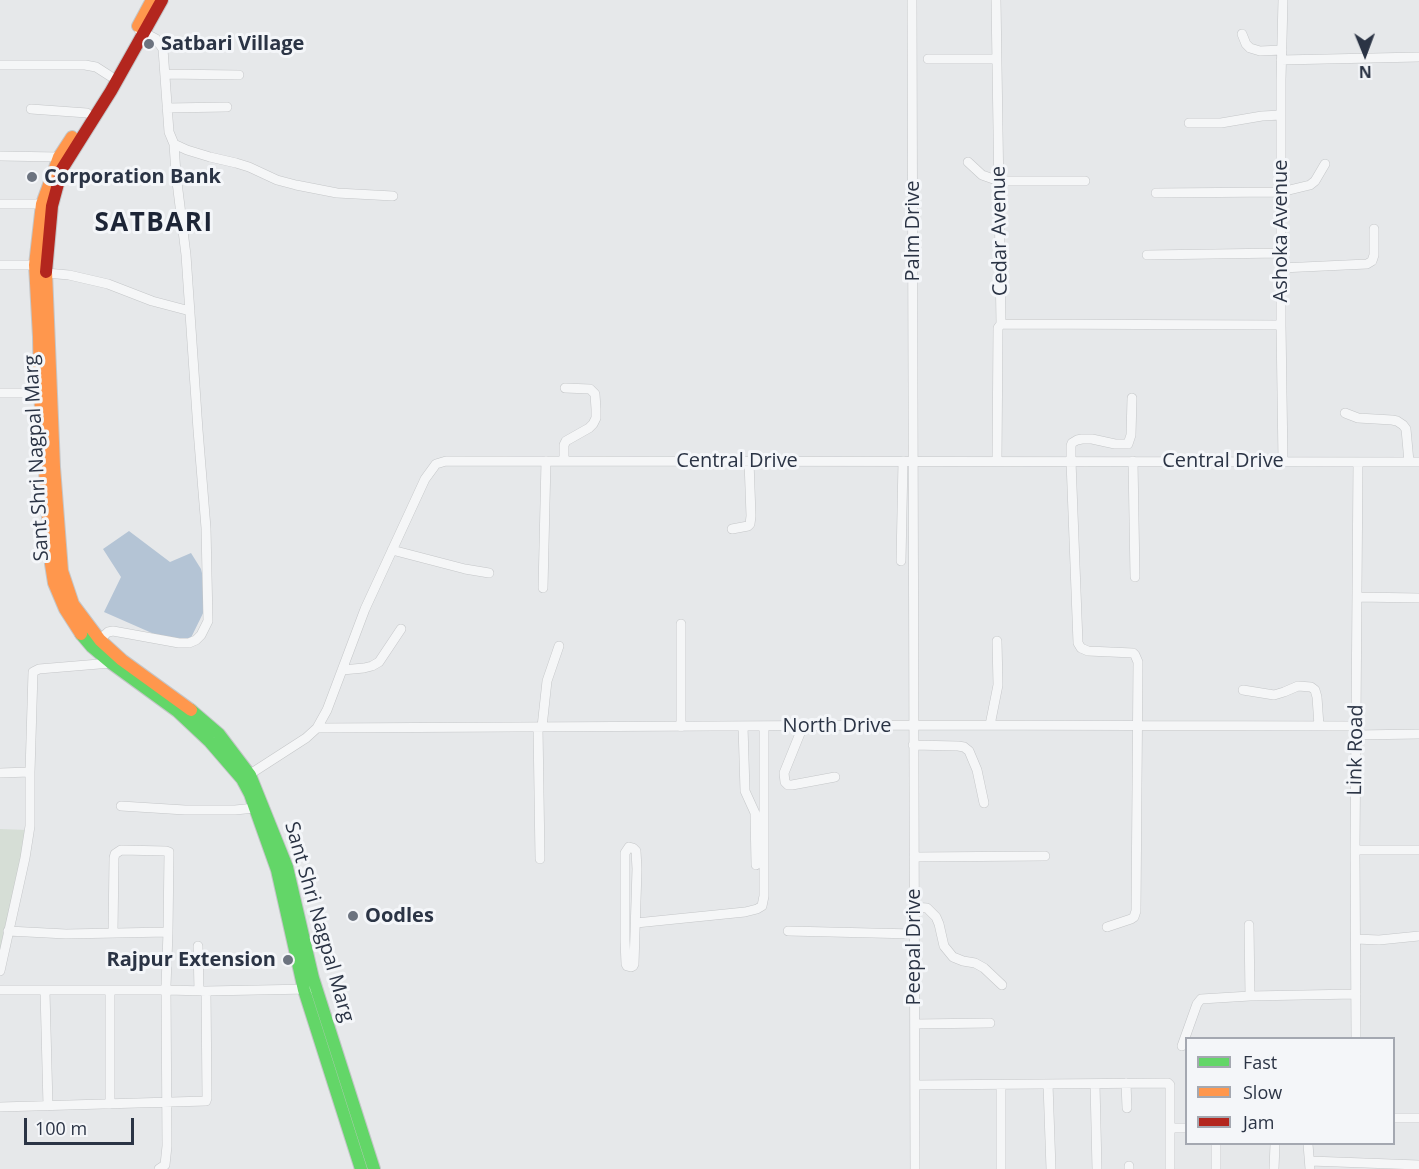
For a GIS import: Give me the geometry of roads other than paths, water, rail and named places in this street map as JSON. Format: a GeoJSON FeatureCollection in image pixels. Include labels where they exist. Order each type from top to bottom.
{"type":"FeatureCollection","features":[{"type":"Feature","properties":{"kind":"main road","name":"Sant Shri Nagpal Marg"},"geometry":{"type":"LineString","coordinates":[[152,0],[111,91],[62,169],[52,206],[42,268],[63,571],[73,604],[111,663],[177,711],[246,777],[277,870],[303,990],[361,1169]]}},
{"type":"Feature","properties":{"kind":"main road","name":"Sant Shri Nagpal Marg"},"geometry":{"type":"LineString","coordinates":[[162,0],[140,30],[59,157],[42,204],[40,393],[54,583],[64,609],[74,624],[96,643],[182,703],[219,734],[227,743],[246,777],[287,867],[317,989],[374,1169]]}},
{"type":"Feature","properties":{"kind":"street","name":"Palm Drive"},"geometry":{"type":"LineString","coordinates":[[912,0],[913,725]]}},
{"type":"Feature","properties":{"kind":"street","name":"Cedar Avenue"},"geometry":{"type":"LineString","coordinates":[[996,0],[1001,324],[998,328],[997,461]]}},
{"type":"Feature","properties":{"kind":"street","name":"Ashoka Avenue"},"geometry":{"type":"LineString","coordinates":[[1283,0],[1281,115],[1283,461]]}},
{"type":"Feature","properties":{"kind":"street"},"geometry":{"type":"LineString","coordinates":[[96,643],[108,632],[113,631],[189,643],[201,635],[208,621],[206,528],[186,255],[174,144],[170,135],[161,45],[156,39],[140,30]]}},
{"type":"Feature","properties":{"kind":"street"},"geometry":{"type":"LineString","coordinates":[[1242,34],[1250,48],[1282,55],[1419,57]]}},
{"type":"Feature","properties":{"kind":"street"},"geometry":{"type":"LineString","coordinates":[[928,58],[997,58]]}},
{"type":"Feature","properties":{"kind":"street"},"geometry":{"type":"LineString","coordinates":[[0,65],[85,65],[96,67],[110,76]]}},
{"type":"Feature","properties":{"kind":"street"},"geometry":{"type":"LineString","coordinates":[[165,75],[239,75]]}},
{"type":"Feature","properties":{"kind":"street"},"geometry":{"type":"LineString","coordinates":[[167,108],[227,107]]}},
{"type":"Feature","properties":{"kind":"street"},"geometry":{"type":"LineString","coordinates":[[31,108],[87,113]]}},
{"type":"Feature","properties":{"kind":"street"},"geometry":{"type":"LineString","coordinates":[[1189,123],[1221,123],[1281,115]]}},
{"type":"Feature","properties":{"kind":"street"},"geometry":{"type":"LineString","coordinates":[[174,144],[210,158],[243,165],[296,185],[337,193],[393,196]]}},
{"type":"Feature","properties":{"kind":"street"},"geometry":{"type":"LineString","coordinates":[[0,156],[59,157]]}},
{"type":"Feature","properties":{"kind":"street"},"geometry":{"type":"LineString","coordinates":[[968,162],[982,175],[999,181],[1085,181]]}},
{"type":"Feature","properties":{"kind":"street"},"geometry":{"type":"LineString","coordinates":[[1156,193],[1281,192],[1310,185],[1325,164]]}},
{"type":"Feature","properties":{"kind":"street"},"geometry":{"type":"LineString","coordinates":[[0,204],[42,204]]}},
{"type":"Feature","properties":{"kind":"street"},"geometry":{"type":"LineString","coordinates":[[1281,268],[1367,264],[1372,261],[1374,255],[1374,229]]}},
{"type":"Feature","properties":{"kind":"street"},"geometry":{"type":"LineString","coordinates":[[1147,255],[1281,253]]}},
{"type":"Feature","properties":{"kind":"street"},"geometry":{"type":"LineString","coordinates":[[0,265],[42,268],[108,284],[152,301],[190,311]]}},
{"type":"Feature","properties":{"kind":"street"},"geometry":{"type":"LineString","coordinates":[[1001,324],[1281,325]]}},
{"type":"Feature","properties":{"kind":"street"},"geometry":{"type":"LineString","coordinates":[[564,461],[566,441],[593,424],[597,409],[595,394],[590,389],[565,388]]}},
{"type":"Feature","properties":{"kind":"street"},"geometry":{"type":"LineString","coordinates":[[0,393],[40,393]]}},
{"type":"Feature","properties":{"kind":"street"},"geometry":{"type":"LineString","coordinates":[[1107,927],[1131,919],[1136,911],[1138,662],[1132,653],[1088,651],[1081,648],[1078,643],[1071,446],[1072,442],[1077,440],[1092,439],[1128,444],[1131,435],[1132,398]]}},
{"type":"Feature","properties":{"kind":"street"},"geometry":{"type":"LineString","coordinates":[[1346,413],[1358,418],[1397,421],[1404,425],[1414,462]]}},
{"type":"Feature","properties":{"kind":"street","name":"Central Drive"},"geometry":{"type":"LineString","coordinates":[[246,777],[306,738],[317,728],[327,710],[364,609],[425,479],[436,464],[446,461],[1414,462]]}},
{"type":"Feature","properties":{"kind":"street"},"geometry":{"type":"LineString","coordinates":[[543,588],[546,461]]}},
{"type":"Feature","properties":{"kind":"street"},"geometry":{"type":"LineString","coordinates":[[732,529],[750,524],[749,461]]}},
{"type":"Feature","properties":{"kind":"street"},"geometry":{"type":"LineString","coordinates":[[901,561],[903,461]]}},
{"type":"Feature","properties":{"kind":"street"},"geometry":{"type":"LineString","coordinates":[[1133,461],[1135,577]]}},
{"type":"Feature","properties":{"kind":"street","name":"Link Road"},"geometry":{"type":"LineString","coordinates":[[1356,1037],[1354,850],[1358,462]]}},
{"type":"Feature","properties":{"kind":"street"},"geometry":{"type":"LineString","coordinates":[[392,550],[489,573]]}},
{"type":"Feature","properties":{"kind":"street"},"geometry":{"type":"LineString","coordinates":[[1357,597],[1419,598]]}},
{"type":"Feature","properties":{"kind":"street"},"geometry":{"type":"LineString","coordinates":[[681,624],[681,727]]}},
{"type":"Feature","properties":{"kind":"street"},"geometry":{"type":"LineString","coordinates":[[342,670],[364,668],[379,662],[401,629]]}},
{"type":"Feature","properties":{"kind":"street"},"geometry":{"type":"LineString","coordinates":[[990,725],[998,686],[997,641]]}},
{"type":"Feature","properties":{"kind":"street"},"geometry":{"type":"LineString","coordinates":[[540,859],[540,727],[547,681],[559,646]]}},
{"type":"Feature","properties":{"kind":"street"},"geometry":{"type":"LineString","coordinates":[[0,971],[28,840],[33,672],[39,669],[111,663]]}},
{"type":"Feature","properties":{"kind":"street"},"geometry":{"type":"LineString","coordinates":[[1243,690],[1274,695],[1298,686],[1311,687],[1315,690],[1317,698],[1319,726]]}},
{"type":"Feature","properties":{"kind":"street","name":"Peepal Drive"},"geometry":{"type":"LineString","coordinates":[[913,725],[915,1169]]}},
{"type":"Feature","properties":{"kind":"street","name":"North Drive"},"geometry":{"type":"LineString","coordinates":[[317,728],[1136,725],[1319,726],[1419,734]]}},
{"type":"Feature","properties":{"kind":"street"},"geometry":{"type":"LineString","coordinates":[[743,726],[745,791],[755,813],[756,865]]}},
{"type":"Feature","properties":{"kind":"street"},"geometry":{"type":"LineString","coordinates":[[636,923],[745,912],[762,906],[764,896],[764,726]]}},
{"type":"Feature","properties":{"kind":"street"},"geometry":{"type":"LineString","coordinates":[[803,726],[784,773],[784,782],[792,785],[835,777]]}},
{"type":"Feature","properties":{"kind":"street"},"geometry":{"type":"LineString","coordinates":[[913,745],[958,746],[969,751],[977,770],[984,803]]}},
{"type":"Feature","properties":{"kind":"street"},"geometry":{"type":"LineString","coordinates":[[0,773],[30,772]]}},
{"type":"Feature","properties":{"kind":"street"},"geometry":{"type":"LineString","coordinates":[[121,806],[185,810],[255,808]]}},
{"type":"Feature","properties":{"kind":"street"},"geometry":{"type":"LineString","coordinates":[[629,847],[636,851],[636,923],[634,964],[630,967],[626,964],[625,853],[629,847]]}},
{"type":"Feature","properties":{"kind":"street"},"geometry":{"type":"LineString","coordinates":[[113,933],[115,854],[121,850],[169,852],[167,1103],[163,1168]]}},
{"type":"Feature","properties":{"kind":"street"},"geometry":{"type":"LineString","coordinates":[[1354,850],[1419,850]]}},
{"type":"Feature","properties":{"kind":"street"},"geometry":{"type":"LineString","coordinates":[[914,857],[1045,856]]}},
{"type":"Feature","properties":{"kind":"street"},"geometry":{"type":"LineString","coordinates":[[914,907],[927,908],[936,917],[944,946],[952,957],[975,963],[984,968],[1002,985]]}},
{"type":"Feature","properties":{"kind":"street"},"geometry":{"type":"LineString","coordinates":[[1249,925],[1250,996]]}},
{"type":"Feature","properties":{"kind":"street"},"geometry":{"type":"LineString","coordinates":[[8,931],[66,934],[168,932]]}},
{"type":"Feature","properties":{"kind":"street"},"geometry":{"type":"LineString","coordinates":[[788,931],[914,934]]}},
{"type":"Feature","properties":{"kind":"street"},"geometry":{"type":"LineString","coordinates":[[1356,939],[1379,940],[1419,936]]}},
{"type":"Feature","properties":{"kind":"street"},"geometry":{"type":"LineString","coordinates":[[0,1107],[204,1102],[207,1100],[198,946]]}},
{"type":"Feature","properties":{"kind":"street"},"geometry":{"type":"LineString","coordinates":[[0,990],[317,989]]}},
{"type":"Feature","properties":{"kind":"street"},"geometry":{"type":"LineString","coordinates":[[110,990],[110,1104]]}},
{"type":"Feature","properties":{"kind":"street"},"geometry":{"type":"LineString","coordinates":[[45,991],[48,1106]]}},
{"type":"Feature","properties":{"kind":"street"},"geometry":{"type":"LineString","coordinates":[[1185,1037],[1201,999],[1356,994]]}},
{"type":"Feature","properties":{"kind":"street"},"geometry":{"type":"LineString","coordinates":[[915,1024],[990,1023]]}},
{"type":"Feature","properties":{"kind":"street"},"geometry":{"type":"LineString","coordinates":[[1182,1046],[1185,1038]]}},
{"type":"Feature","properties":{"kind":"street"},"geometry":{"type":"LineString","coordinates":[[1126,1083],[1127,1108]]}},
{"type":"Feature","properties":{"kind":"street"},"geometry":{"type":"LineString","coordinates":[[915,1085],[1169,1083],[1170,1169]]}},
{"type":"Feature","properties":{"kind":"street"},"geometry":{"type":"LineString","coordinates":[[1001,1084],[1001,1169]]}},
{"type":"Feature","properties":{"kind":"street"},"geometry":{"type":"LineString","coordinates":[[1048,1084],[1051,1169]]}},
{"type":"Feature","properties":{"kind":"street"},"geometry":{"type":"LineString","coordinates":[[1095,1084],[1097,1169]]}},
{"type":"Feature","properties":{"kind":"street"},"geometry":{"type":"LineString","coordinates":[[1395,1118],[1419,1118]]}},
{"type":"Feature","properties":{"kind":"street"},"geometry":{"type":"LineString","coordinates":[[1170,1128],[1185,1128]]}},
{"type":"Feature","properties":{"kind":"street"},"geometry":{"type":"LineString","coordinates":[[1216,1145],[1216,1169]]}},
{"type":"Feature","properties":{"kind":"street"},"geometry":{"type":"LineString","coordinates":[[1274,1169],[1275,1145]]}},
{"type":"Feature","properties":{"kind":"street"},"geometry":{"type":"LineString","coordinates":[[1308,1145],[1310,1165],[1419,1165]]}},
{"type":"Feature","properties":{"kind":"water"},"geometry":{"type":"Polygon","coordinates":[[[129,531],[170,562],[191,553],[201,569],[209,601],[186,648],[104,612],[121,577],[103,549],[129,531]]]}},
{"type":"Feature","properties":{"kind":"place","name":"Satbari Village"},"geometry":{"type":"Point","coordinates":[149,44]}},
{"type":"Feature","properties":{"kind":"place","name":"Corporation Bank"},"geometry":{"type":"Point","coordinates":[32,177]}},
{"type":"Feature","properties":{"kind":"place","name":"Oodles"},"geometry":{"type":"Point","coordinates":[353,916]}},
{"type":"Feature","properties":{"kind":"place","name":"Rajpur Extension"},"geometry":{"type":"Point","coordinates":[288,960]}},
{"type":"Feature","properties":{"kind":"district","name":"SATBARI"},"geometry":{"type":"Point","coordinates":[154,224]}}]}
